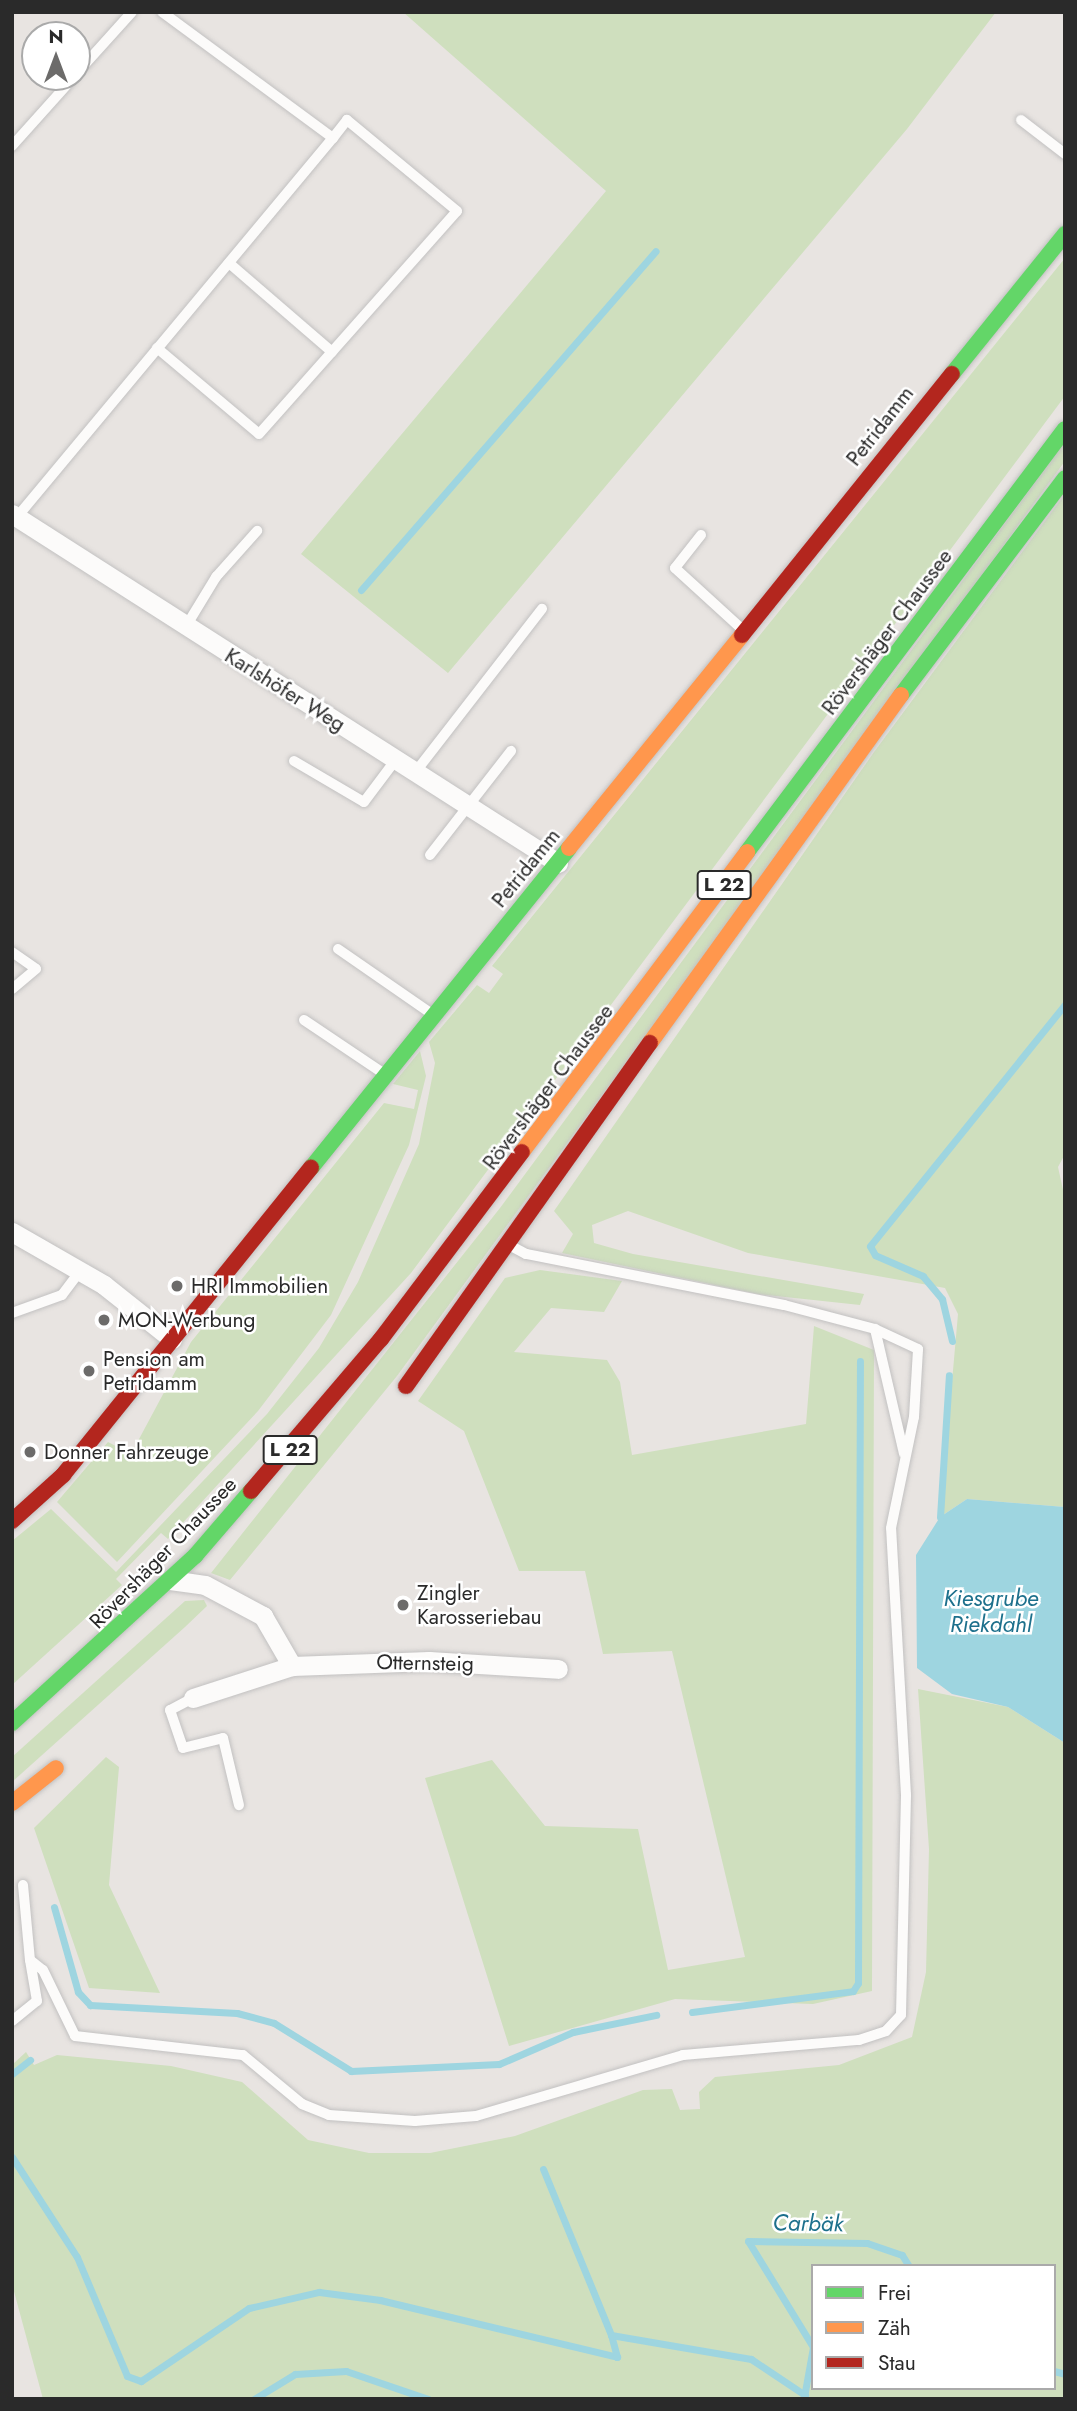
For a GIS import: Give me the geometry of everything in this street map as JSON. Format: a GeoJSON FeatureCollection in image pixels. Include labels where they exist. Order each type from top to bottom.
{"type":"FeatureCollection","features":[{"type":"Feature","properties":{"kind":"main road","name":"Petridamm"},"geometry":{"type":"LineString","coordinates":[[12,1521],[64,1475],[383,1073],[558,863],[743,630],[1065,234]]}},
{"type":"Feature","properties":{"kind":"main road","name":"Rövershäger Chaussee"},"geometry":{"type":"LineString","coordinates":[[12,1723],[170,1580],[289,1450],[471,1226],[1065,429]]}},
{"type":"Feature","properties":{"kind":"main road","name":"L 22"},"geometry":{"type":"LineString","coordinates":[[406,1386],[510,1245],[860,748],[1065,478]]}},
{"type":"Feature","properties":{"kind":"main road"},"geometry":{"type":"LineString","coordinates":[[12,1803],[56,1768]]}},
{"type":"Feature","properties":{"kind":"street","name":"Karlshöfer Weg"},"geometry":{"type":"LineString","coordinates":[[14,515],[185,628],[470,802],[558,863]]}},
{"type":"Feature","properties":{"kind":"street"},"geometry":{"type":"LineString","coordinates":[[12,1232],[81,1270],[172,1339]]}},
{"type":"Feature","properties":{"kind":"street"},"geometry":{"type":"LineString","coordinates":[[170,1580],[235,1598],[263,1616],[292,1666]]}},
{"type":"Feature","properties":{"kind":"street","name":"Otternsteig"},"geometry":{"type":"LineString","coordinates":[[193,1698],[292,1666],[429,1661],[558,1669]]}},
{"type":"Feature","properties":{"kind":"lane"},"geometry":{"type":"LineString","coordinates":[[91,57],[132,12]]}},
{"type":"Feature","properties":{"kind":"lane"},"geometry":{"type":"LineString","coordinates":[[162,12],[333,138]]}},
{"type":"Feature","properties":{"kind":"lane"},"geometry":{"type":"LineString","coordinates":[[12,146],[61,91]]}},
{"type":"Feature","properties":{"kind":"lane"},"geometry":{"type":"LineString","coordinates":[[14,515],[347,120],[457,211],[259,434],[157,348]]}},
{"type":"Feature","properties":{"kind":"lane"},"geometry":{"type":"LineString","coordinates":[[1021,120],[1065,154]]}},
{"type":"Feature","properties":{"kind":"lane"},"geometry":{"type":"LineString","coordinates":[[229,263],[332,352]]}},
{"type":"Feature","properties":{"kind":"lane"},"geometry":{"type":"LineString","coordinates":[[185,628],[216,577],[257,531]]}},
{"type":"Feature","properties":{"kind":"lane"},"geometry":{"type":"LineString","coordinates":[[701,535],[675,568],[743,630]]}},
{"type":"Feature","properties":{"kind":"lane"},"geometry":{"type":"LineString","coordinates":[[417,770],[542,609]]}},
{"type":"Feature","properties":{"kind":"lane"},"geometry":{"type":"LineString","coordinates":[[430,855],[510,751]]}},
{"type":"Feature","properties":{"kind":"lane"},"geometry":{"type":"LineString","coordinates":[[294,761],[364,802],[397,758]]}},
{"type":"Feature","properties":{"kind":"lane"},"geometry":{"type":"LineString","coordinates":[[338,949],[433,1015]]}},
{"type":"Feature","properties":{"kind":"lane"},"geometry":{"type":"LineString","coordinates":[[12,952],[36,969],[12,989]]}},
{"type":"Feature","properties":{"kind":"lane"},"geometry":{"type":"LineString","coordinates":[[304,1020],[383,1073]]}},
{"type":"Feature","properties":{"kind":"lane"},"geometry":{"type":"LineString","coordinates":[[30,1960],[44,1970],[75,2036],[243,2055],[302,2104],[329,2115],[415,2121],[477,2116],[683,2055],[859,2040],[886,2031],[901,2015],[906,1795],[891,1528],[905,1460],[918,1349],[874,1329],[526,1254],[510,1245]]}},
{"type":"Feature","properties":{"kind":"lane"},"geometry":{"type":"LineString","coordinates":[[12,1312],[62,1295],[81,1270]]}},
{"type":"Feature","properties":{"kind":"lane"},"geometry":{"type":"LineString","coordinates":[[874,1329],[905,1460]]}},
{"type":"Feature","properties":{"kind":"lane"},"geometry":{"type":"LineString","coordinates":[[193,1698],[170,1710],[183,1748],[223,1738],[239,1805]]}},
{"type":"Feature","properties":{"kind":"lane"},"geometry":{"type":"LineString","coordinates":[[12,2021],[37,2001],[23,1885]]}},
{"type":"Feature","properties":{"kind":"green space"},"geometry":{"type":"Polygon","coordinates":[[[403,12],[996,12],[907,129],[448,673],[301,554],[606,191],[403,12]]]}},
{"type":"Feature","properties":{"kind":"green space"},"geometry":{"type":"Polygon","coordinates":[[[1065,258],[1065,396],[411,1273],[168,1539],[161,1533],[116,1579],[122,1585],[12,1685],[12,1541],[51,1509],[116,1572],[267,1414],[319,1348],[358,1282],[419,1144],[435,1063],[429,1042],[477,985],[489,993],[503,974],[492,966],[1065,258]]]}},
{"type":"Feature","properties":{"kind":"green space"},"geometry":{"type":"Polygon","coordinates":[[[1065,442],[1065,461],[397,1376],[230,1580],[211,1573],[500,1208],[1065,442]]]}},
{"type":"Feature","properties":{"kind":"green space"},"geometry":{"type":"Polygon","coordinates":[[[1065,494],[1065,1154],[1058,1167],[1065,1199],[1065,1507],[967,1499],[940,1517],[958,1314],[945,1288],[748,1253],[628,1211],[592,1225],[594,1243],[633,1254],[864,1294],[860,1305],[758,1294],[562,1253],[573,1234],[554,1211],[874,752],[1065,494]]]}},
{"type":"Feature","properties":{"kind":"green space"},"geometry":{"type":"Polygon","coordinates":[[[420,1051],[426,1076],[409,1145],[331,1315],[258,1411],[117,1562],[57,1502],[108,1442],[131,1454],[191,1342],[384,1103],[414,1109],[418,1090],[393,1084],[420,1051]]]}},
{"type":"Feature","properties":{"kind":"green space"},"geometry":{"type":"Polygon","coordinates":[[[540,1270],[622,1281],[604,1312],[551,1308],[514,1352],[607,1360],[620,1382],[632,1455],[806,1424],[814,1326],[874,1350],[872,1991],[813,2004],[675,1999],[509,2046],[425,1778],[492,1760],[545,1826],[638,1829],[668,1970],[745,1957],[672,1651],[603,1654],[585,1571],[519,1571],[464,1431],[418,1401],[505,1278],[540,1270]]]}},
{"type":"Feature","properties":{"kind":"green space"},"geometry":{"type":"Polygon","coordinates":[[[204,1600],[207,1606],[185,1627],[12,1782],[12,1757],[185,1601],[204,1600]]]}},
{"type":"Feature","properties":{"kind":"green space"},"geometry":{"type":"Polygon","coordinates":[[[918,1689],[1008,1707],[1065,1743],[1065,2399],[43,2399],[12,2284],[12,2065],[26,2052],[34,2065],[57,2055],[171,2066],[242,2082],[308,2140],[369,2153],[430,2153],[515,2136],[643,2090],[672,2089],[680,2110],[700,2109],[699,2092],[715,2077],[839,2065],[912,2037],[926,1972],[929,1849],[918,1689]]]}},
{"type":"Feature","properties":{"kind":"green space"},"geometry":{"type":"Polygon","coordinates":[[[106,1757],[119,1767],[109,1885],[160,1993],[89,1988],[34,1828],[106,1757]]]}},
{"type":"Feature","properties":{"kind":"water","name":"Kiesgrube Riekdahl"},"geometry":{"type":"Polygon","coordinates":[[[967,1499],[1065,1507],[1065,1743],[1008,1707],[952,1694],[917,1668],[916,1555],[940,1517],[967,1499]]]}},
{"type":"Feature","properties":{"kind":"waterway"},"geometry":{"type":"LineString","coordinates":[[361,590],[656,251]]}},
{"type":"Feature","properties":{"kind":"waterway"},"geometry":{"type":"LineString","coordinates":[[952,1341],[942,1299],[923,1276],[875,1255],[870,1246],[1065,1004]]}},
{"type":"Feature","properties":{"kind":"waterway"},"geometry":{"type":"LineString","coordinates":[[692,2012],[853,1991],[858,1983],[860,1361]]}},
{"type":"Feature","properties":{"kind":"waterway"},"geometry":{"type":"LineString","coordinates":[[940,1517],[949,1375]]}},
{"type":"Feature","properties":{"kind":"waterway"},"geometry":{"type":"LineString","coordinates":[[54,1907],[78,1992],[90,2005],[237,2013],[274,2023],[351,2071],[499,2064],[573,2032],[656,2015]]}},
{"type":"Feature","properties":{"kind":"waterway"},"geometry":{"type":"LineString","coordinates":[[12,2074],[30,2060]]}},
{"type":"Feature","properties":{"kind":"waterway"},"geometry":{"type":"LineString","coordinates":[[12,2157],[77,2257],[127,2376],[141,2381],[249,2308],[319,2292],[380,2300],[617,2357],[611,2335]]}},
{"type":"Feature","properties":{"kind":"waterway"},"geometry":{"type":"LineString","coordinates":[[543,2169],[611,2335],[751,2359],[805,2395]]}},
{"type":"Feature","properties":{"kind":"waterway","name":"Carbäk"},"geometry":{"type":"LineString","coordinates":[[811,2344],[748,2241],[867,2243],[902,2255],[908,2264]]}},
{"type":"Feature","properties":{"kind":"waterway","name":"Carbäk"},"geometry":{"type":"LineString","coordinates":[[804,2397],[811,2358]]}},
{"type":"Feature","properties":{"kind":"waterway","name":"Carbäk"},"geometry":{"type":"LineString","coordinates":[[254,2399],[295,2374],[346,2371],[428,2399]]}},
{"type":"Feature","properties":{"kind":"waterway","name":"Carbäk"},"geometry":{"type":"LineString","coordinates":[[1056,2372],[1065,2374]]}},
{"type":"Feature","properties":{"kind":"traffic: fast"},"geometry":{"type":"LineString","coordinates":[[952,374],[1065,234]]}},
{"type":"Feature","properties":{"kind":"traffic: fast"},"geometry":{"type":"LineString","coordinates":[[747,852],[1065,429]]}},
{"type":"Feature","properties":{"kind":"traffic: fast"},"geometry":{"type":"LineString","coordinates":[[901,695],[1065,478]]}},
{"type":"Feature","properties":{"kind":"traffic: fast"},"geometry":{"type":"LineString","coordinates":[[311,1168],[569,848]]}},
{"type":"Feature","properties":{"kind":"traffic: fast"},"geometry":{"type":"LineString","coordinates":[[12,1723],[195,1556],[251,1491]]}},
{"type":"Feature","properties":{"kind":"traffic: slow"},"geometry":{"type":"LineString","coordinates":[[569,848],[742,635]]}},
{"type":"Feature","properties":{"kind":"traffic: slow"},"geometry":{"type":"LineString","coordinates":[[650,1043],[901,695]]}},
{"type":"Feature","properties":{"kind":"traffic: slow"},"geometry":{"type":"LineString","coordinates":[[522,1152],[747,852]]}},
{"type":"Feature","properties":{"kind":"traffic: slow"},"geometry":{"type":"LineString","coordinates":[[12,1803],[56,1768]]}},
{"type":"Feature","properties":{"kind":"traffic: jam"},"geometry":{"type":"LineString","coordinates":[[742,635],[952,374]]}},
{"type":"Feature","properties":{"kind":"traffic: jam"},"geometry":{"type":"LineString","coordinates":[[406,1386],[650,1043]]}},
{"type":"Feature","properties":{"kind":"traffic: jam"},"geometry":{"type":"LineString","coordinates":[[251,1491],[381,1339],[522,1152]]}},
{"type":"Feature","properties":{"kind":"traffic: jam"},"geometry":{"type":"LineString","coordinates":[[12,1521],[63,1475],[311,1168]]}},
{"type":"Feature","properties":{"kind":"place","name":"HRI Immobilien"},"geometry":{"type":"Point","coordinates":[177,1286]}},
{"type":"Feature","properties":{"kind":"place","name":"MON-Werbung"},"geometry":{"type":"Point","coordinates":[104,1320]}},
{"type":"Feature","properties":{"kind":"place","name":"Pension am Petridamm"},"geometry":{"type":"Point","coordinates":[89,1371]}},
{"type":"Feature","properties":{"kind":"place","name":"Donner Fahrzeuge"},"geometry":{"type":"Point","coordinates":[30,1452]}},
{"type":"Feature","properties":{"kind":"place","name":"Zingler Karosseriebau"},"geometry":{"type":"Point","coordinates":[403,1605]}}]}
